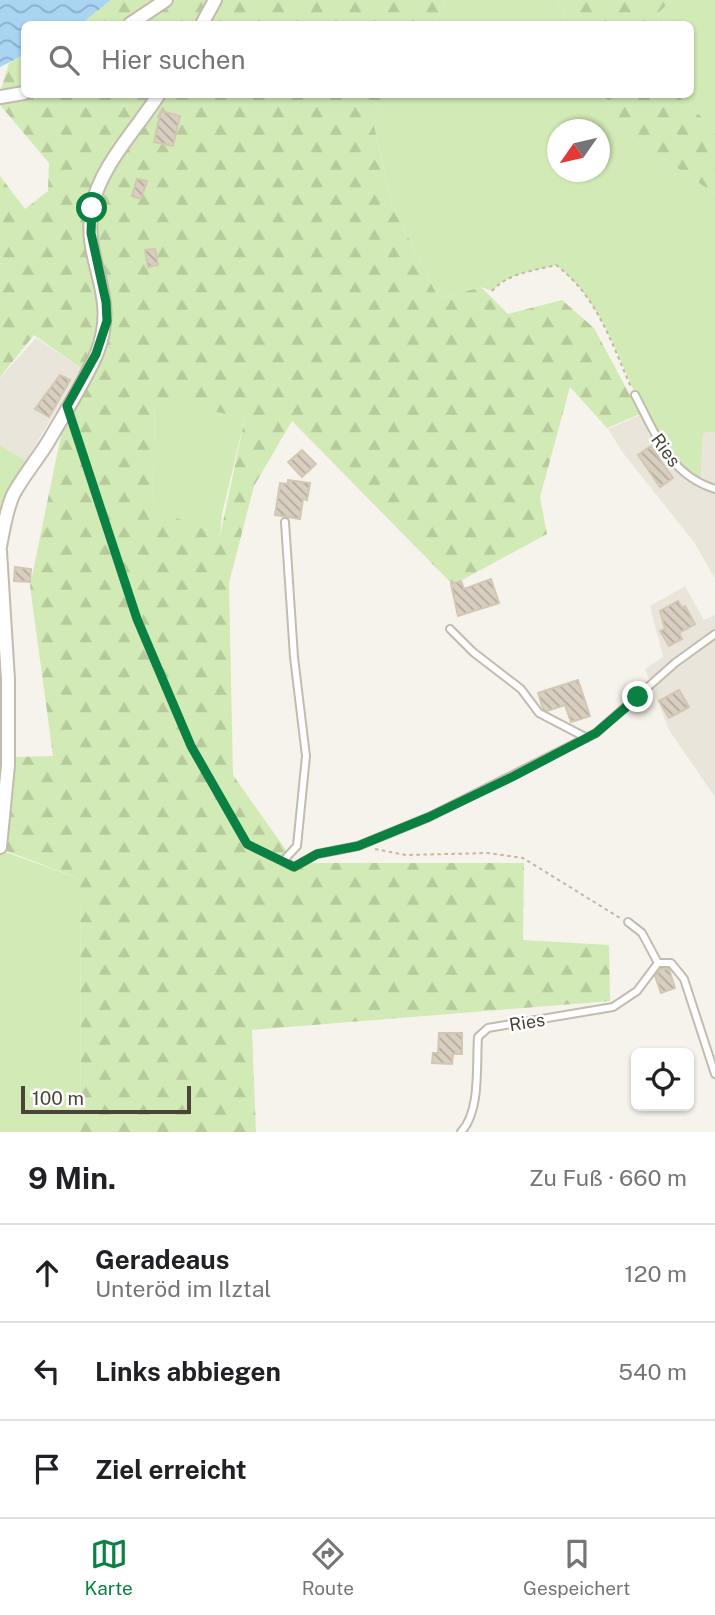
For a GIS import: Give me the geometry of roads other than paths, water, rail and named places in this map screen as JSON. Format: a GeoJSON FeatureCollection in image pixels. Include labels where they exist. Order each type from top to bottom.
{"type":"FeatureCollection","features":[{"type":"Feature","properties":{"kind":"street"},"geometry":{"type":"LineString","coordinates":[[134,21],[166,0]]}},
{"type":"Feature","properties":{"kind":"street"},"geometry":{"type":"LineString","coordinates":[[204,21],[215,0]]}},
{"type":"Feature","properties":{"kind":"street"},"geometry":{"type":"LineString","coordinates":[[0,97],[21,94]]}},
{"type":"Feature","properties":{"kind":"street"},"geometry":{"type":"LineString","coordinates":[[0,846],[8,765],[8,680],[0,549],[13,497],[48,443],[96,354],[107,321],[106,302],[91,233],[95,197],[111,165],[156,98]]}},
{"type":"Feature","properties":{"kind":"lane","name":"Ries"},"geometry":{"type":"LineString","coordinates":[[635,395],[653,433],[678,469],[699,484],[715,489]]}},
{"type":"Feature","properties":{"kind":"lane"},"geometry":{"type":"LineString","coordinates":[[285,522],[294,657],[306,756],[297,846],[284,861],[294,867],[317,854],[358,846],[465,800],[587,738],[611,722],[659,677],[715,634]]}},
{"type":"Feature","properties":{"kind":"lane"},"geometry":{"type":"LineString","coordinates":[[450,629],[473,652],[521,688],[539,713],[587,738]]}},
{"type":"Feature","properties":{"kind":"lane"},"geometry":{"type":"LineString","coordinates":[[628,922],[642,933],[658,963],[671,963],[684,979],[715,1074]]}},
{"type":"Feature","properties":{"kind":"lane","name":"Ries"},"geometry":{"type":"LineString","coordinates":[[461,1132],[467,1126],[473,1108],[478,1037],[488,1028],[613,1007],[637,991],[658,963]]}},
{"type":"Feature","properties":{"kind":"water"},"geometry":{"type":"Polygon","coordinates":[[[0,0],[111,0],[85,21],[21,21],[21,56],[0,67],[0,0]]]}}]}
